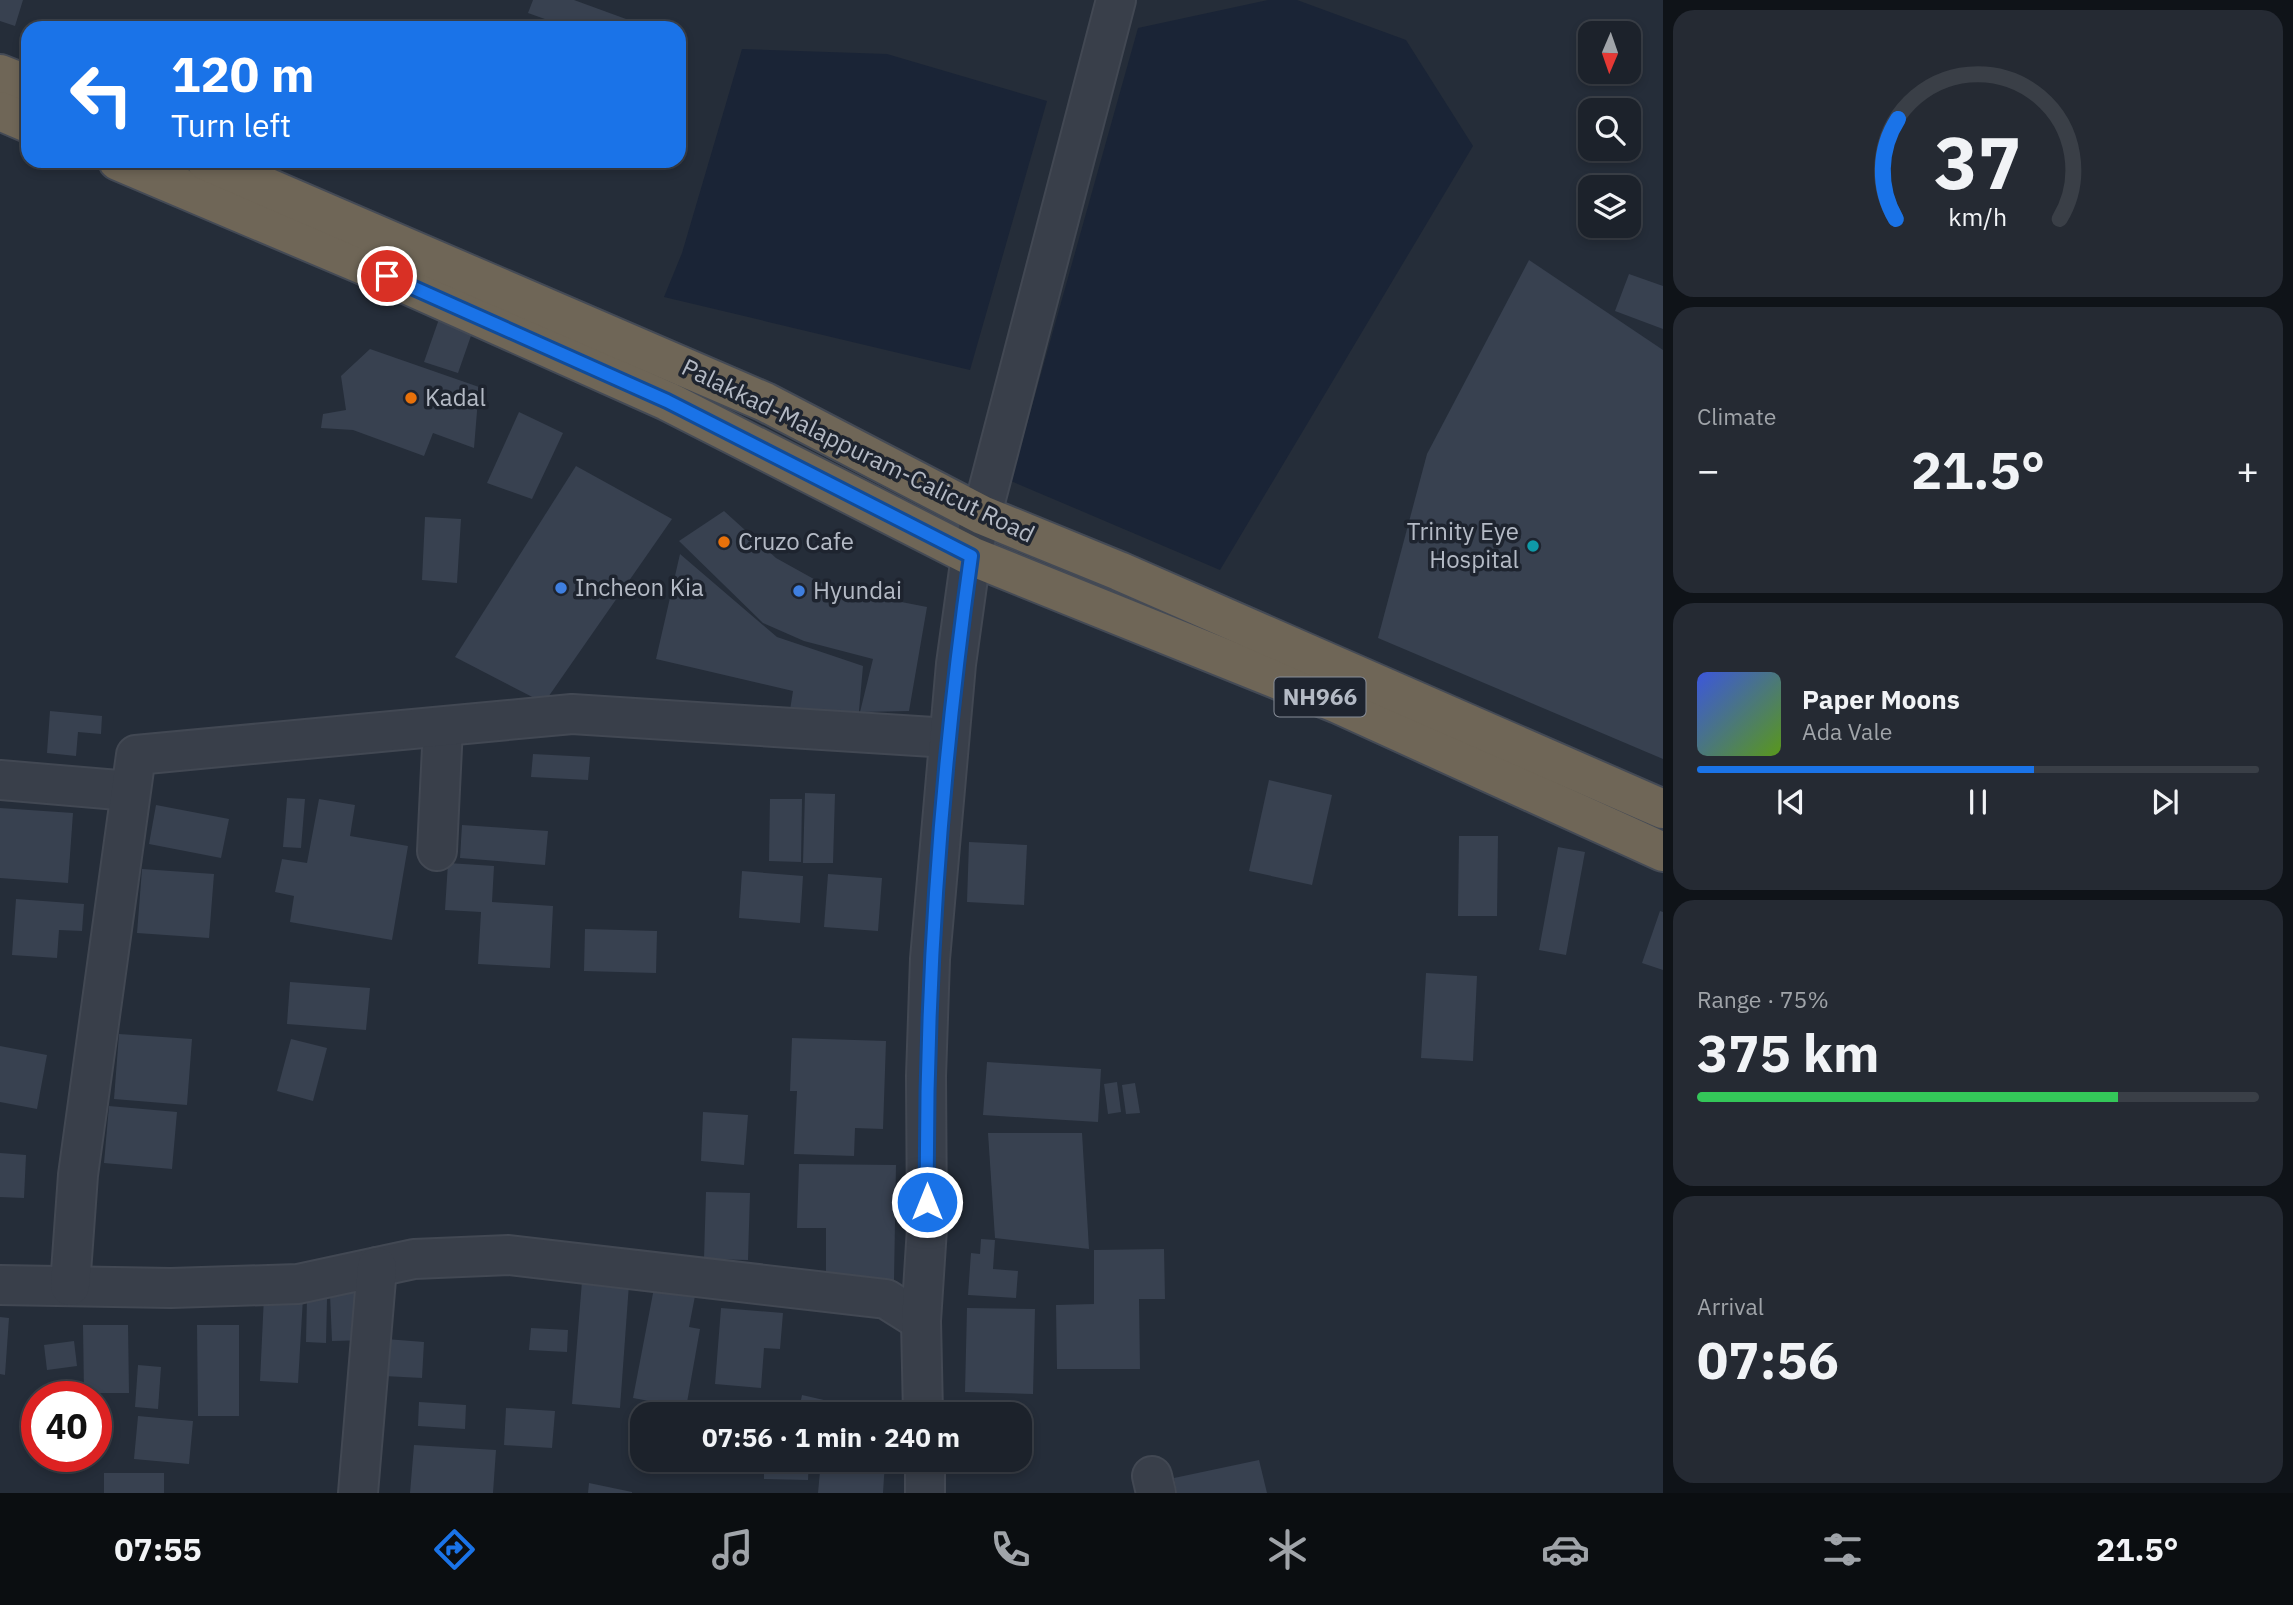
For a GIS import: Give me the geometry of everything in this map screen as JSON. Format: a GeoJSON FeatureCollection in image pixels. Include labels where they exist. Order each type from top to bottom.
{"type":"FeatureCollection","features":[{"type":"Feature","properties":{"kind":"highway"},"geometry":{"type":"LineString","coordinates":[[0,74],[21,82]]}},
{"type":"Feature","properties":{"kind":"highway"},"geometry":{"type":"LineString","coordinates":[[0,111],[21,120]]}},
{"type":"Feature","properties":{"kind":"highway","name":"Palakkad-Malappuram-Calicut Road"},"geometry":{"type":"LineString","coordinates":[[135,168],[361,264],[667,401],[971,556],[1338,704],[1663,852]]}},
{"type":"Feature","properties":{"kind":"highway","name":"Palakkad-Malappuram-Calicut Road"},"geometry":{"type":"LineString","coordinates":[[222,168],[753,397],[982,515],[1119,571],[1663,809]]}},
{"type":"Feature","properties":{"kind":"street"},"geometry":{"type":"LineString","coordinates":[[923,1402],[921,1321],[927,1228],[930,959],[949,738],[971,556],[1116,0]]}},
{"type":"Feature","properties":{"kind":"street"},"geometry":{"type":"LineString","coordinates":[[70,1286],[78,1175],[136,755],[572,714],[949,738]]}},
{"type":"Feature","properties":{"kind":"street"},"geometry":{"type":"LineString","coordinates":[[437,851],[443,727]]}},
{"type":"Feature","properties":{"kind":"street"},"geometry":{"type":"LineString","coordinates":[[0,780],[130,791]]}},
{"type":"Feature","properties":{"kind":"street"},"geometry":{"type":"LineString","coordinates":[[0,1284],[171,1288],[298,1284],[414,1259],[509,1255],[886,1299],[921,1321]]}},
{"type":"Feature","properties":{"kind":"street"},"geometry":{"type":"LineString","coordinates":[[358,1493],[377,1267]]}},
{"type":"Feature","properties":{"kind":"street"},"geometry":{"type":"LineString","coordinates":[[925,1472],[925,1493]]}},
{"type":"Feature","properties":{"kind":"water"},"geometry":{"type":"Polygon","coordinates":[[[1268,0],[1297,0],[1406,40],[1473,146],[1220,570],[1011,481],[1138,28],[1268,0]]]}},
{"type":"Feature","properties":{"kind":"water"},"geometry":{"type":"Polygon","coordinates":[[[742,49],[887,54],[1047,101],[970,370],[664,297],[682,253],[742,49]]]}},
{"type":"Feature","properties":{"kind":"building"},"geometry":{"type":"Polygon","coordinates":[[[0,0],[23,0],[15,26],[0,21],[0,0]]]}},
{"type":"Feature","properties":{"kind":"building"},"geometry":{"type":"Polygon","coordinates":[[[533,0],[574,0],[626,19],[550,21],[528,13],[533,0]]]}},
{"type":"Feature","properties":{"kind":"building","name":"Trinity Eye Hospital"},"geometry":{"type":"Polygon","coordinates":[[[1529,260],[1663,350],[1663,759],[1378,638],[1427,454],[1529,260]]]}},
{"type":"Feature","properties":{"kind":"building"},"geometry":{"type":"Polygon","coordinates":[[[1629,274],[1663,286],[1663,329],[1615,311],[1629,274]]]}},
{"type":"Feature","properties":{"kind":"building"},"geometry":{"type":"Polygon","coordinates":[[[439,319],[473,330],[458,373],[424,362],[439,319]]]}},
{"type":"Feature","properties":{"kind":"building","name":"Kadal"},"geometry":{"type":"Polygon","coordinates":[[[370,349],[479,387],[474,448],[433,433],[424,456],[353,430],[321,428],[323,414],[346,410],[341,376],[370,349]]]}},
{"type":"Feature","properties":{"kind":"building"},"geometry":{"type":"Polygon","coordinates":[[[519,412],[563,433],[532,499],[487,483],[519,412]]]}},
{"type":"Feature","properties":{"kind":"building","name":"Incheon Kia"},"geometry":{"type":"Polygon","coordinates":[[[576,466],[672,519],[544,703],[455,657],[576,466]]]}},
{"type":"Feature","properties":{"kind":"building"},"geometry":{"type":"Polygon","coordinates":[[[724,511],[776,558],[830,588],[927,607],[909,711],[860,712],[873,659],[804,641],[763,623],[679,541],[724,511]]]}},
{"type":"Feature","properties":{"kind":"building"},"geometry":{"type":"Polygon","coordinates":[[[425,517],[461,519],[457,583],[422,580],[425,517]]]}},
{"type":"Feature","properties":{"kind":"building"},"geometry":{"type":"Polygon","coordinates":[[[680,554],[777,637],[863,666],[858,722],[790,710],[793,691],[656,659],[680,554]]]}},
{"type":"Feature","properties":{"kind":"building"},"geometry":{"type":"Polygon","coordinates":[[[50,711],[102,716],[101,734],[78,732],[76,756],[47,753],[50,711]]]}},
{"type":"Feature","properties":{"kind":"building"},"geometry":{"type":"Polygon","coordinates":[[[533,754],[590,757],[588,780],[531,777],[533,754]]]}},
{"type":"Feature","properties":{"kind":"building"},"geometry":{"type":"Polygon","coordinates":[[[1269,780],[1332,795],[1312,885],[1249,871],[1269,780]]]}},
{"type":"Feature","properties":{"kind":"building"},"geometry":{"type":"Polygon","coordinates":[[[805,793],[835,794],[833,863],[803,863],[805,793]]]}},
{"type":"Feature","properties":{"kind":"building"},"geometry":{"type":"Polygon","coordinates":[[[287,798],[305,799],[301,848],[283,847],[287,798]]]}},
{"type":"Feature","properties":{"kind":"building"},"geometry":{"type":"Polygon","coordinates":[[[319,799],[355,805],[350,836],[408,846],[392,940],[290,922],[294,896],[275,892],[282,859],[307,863],[319,799]]]}},
{"type":"Feature","properties":{"kind":"building"},"geometry":{"type":"Polygon","coordinates":[[[770,799],[802,799],[801,862],[769,861],[770,799]]]}},
{"type":"Feature","properties":{"kind":"building"},"geometry":{"type":"Polygon","coordinates":[[[156,805],[229,819],[221,858],[149,844],[156,805]]]}},
{"type":"Feature","properties":{"kind":"building"},"geometry":{"type":"Polygon","coordinates":[[[0,808],[73,813],[68,883],[0,878],[0,808]]]}},
{"type":"Feature","properties":{"kind":"building"},"geometry":{"type":"Polygon","coordinates":[[[462,825],[548,831],[545,865],[460,858],[462,825]]]}},
{"type":"Feature","properties":{"kind":"building"},"geometry":{"type":"Polygon","coordinates":[[[1459,836],[1498,836],[1497,916],[1458,916],[1459,836]]]}},
{"type":"Feature","properties":{"kind":"building"},"geometry":{"type":"Polygon","coordinates":[[[969,842],[1027,845],[1024,905],[967,902],[969,842]]]}},
{"type":"Feature","properties":{"kind":"building"},"geometry":{"type":"Polygon","coordinates":[[[1558,847],[1585,852],[1566,955],[1539,950],[1558,847]]]}},
{"type":"Feature","properties":{"kind":"building"},"geometry":{"type":"Polygon","coordinates":[[[448,863],[494,866],[492,902],[553,906],[550,968],[478,964],[481,912],[445,910],[448,863]]]}},
{"type":"Feature","properties":{"kind":"building"},"geometry":{"type":"Polygon","coordinates":[[[142,869],[214,874],[209,938],[137,933],[142,869]]]}},
{"type":"Feature","properties":{"kind":"building"},"geometry":{"type":"Polygon","coordinates":[[[742,871],[803,876],[800,923],[739,918],[742,871]]]}},
{"type":"Feature","properties":{"kind":"building"},"geometry":{"type":"Polygon","coordinates":[[[828,874],[882,878],[878,931],[824,927],[828,874]]]}},
{"type":"Feature","properties":{"kind":"building"},"geometry":{"type":"Polygon","coordinates":[[[16,899],[84,904],[82,931],[59,930],[57,958],[12,955],[16,899]]]}},
{"type":"Feature","properties":{"kind":"building"},"geometry":{"type":"Polygon","coordinates":[[[1660,911],[1663,912],[1663,970],[1642,963],[1660,911]]]}},
{"type":"Feature","properties":{"kind":"building"},"geometry":{"type":"Polygon","coordinates":[[[585,929],[657,931],[656,973],[584,971],[585,929]]]}},
{"type":"Feature","properties":{"kind":"building"},"geometry":{"type":"Polygon","coordinates":[[[1426,973],[1477,976],[1473,1061],[1421,1058],[1426,973]]]}},
{"type":"Feature","properties":{"kind":"building"},"geometry":{"type":"Polygon","coordinates":[[[290,982],[370,988],[366,1030],[287,1024],[290,982]]]}},
{"type":"Feature","properties":{"kind":"building"},"geometry":{"type":"Polygon","coordinates":[[[119,1034],[192,1039],[187,1105],[114,1099],[119,1034]]]}},
{"type":"Feature","properties":{"kind":"building"},"geometry":{"type":"Polygon","coordinates":[[[792,1038],[886,1041],[883,1129],[855,1128],[854,1156],[794,1154],[797,1091],[790,1091],[792,1038]]]}},
{"type":"Feature","properties":{"kind":"building"},"geometry":{"type":"Polygon","coordinates":[[[291,1039],[327,1048],[313,1101],[277,1091],[291,1039]]]}},
{"type":"Feature","properties":{"kind":"building"},"geometry":{"type":"Polygon","coordinates":[[[0,1046],[47,1055],[37,1109],[0,1102],[0,1046]]]}},
{"type":"Feature","properties":{"kind":"building"},"geometry":{"type":"Polygon","coordinates":[[[987,1062],[1101,1069],[1098,1122],[983,1115],[987,1062]]]}},
{"type":"Feature","properties":{"kind":"building"},"geometry":{"type":"Polygon","coordinates":[[[1117,1082],[1121,1112],[1108,1114],[1104,1084],[1117,1082]]]}},
{"type":"Feature","properties":{"kind":"building"},"geometry":{"type":"Polygon","coordinates":[[[1135,1083],[1140,1113],[1126,1114],[1122,1085],[1135,1083]]]}},
{"type":"Feature","properties":{"kind":"building"},"geometry":{"type":"Polygon","coordinates":[[[109,1106],[177,1112],[172,1169],[104,1163],[109,1106]]]}},
{"type":"Feature","properties":{"kind":"building"},"geometry":{"type":"Polygon","coordinates":[[[703,1112],[748,1115],[744,1165],[701,1161],[703,1112]]]}},
{"type":"Feature","properties":{"kind":"building"},"geometry":{"type":"Polygon","coordinates":[[[988,1133],[1082,1133],[1089,1249],[995,1238],[988,1133]]]}},
{"type":"Feature","properties":{"kind":"building"},"geometry":{"type":"Polygon","coordinates":[[[0,1153],[26,1155],[24,1198],[0,1197],[0,1153]]]}},
{"type":"Feature","properties":{"kind":"building"},"geometry":{"type":"Polygon","coordinates":[[[799,1164],[896,1165],[894,1280],[826,1278],[826,1228],[797,1228],[799,1164]]]}},
{"type":"Feature","properties":{"kind":"building"},"geometry":{"type":"Polygon","coordinates":[[[706,1192],[750,1193],[748,1260],[704,1259],[706,1192]]]}},
{"type":"Feature","properties":{"kind":"building"},"geometry":{"type":"Polygon","coordinates":[[[981,1239],[995,1240],[993,1269],[1018,1271],[1016,1298],[968,1295],[971,1253],[980,1254],[981,1239]]]}},
{"type":"Feature","properties":{"kind":"building"},"geometry":{"type":"Polygon","coordinates":[[[1164,1249],[1165,1299],[1139,1299],[1140,1369],[1057,1369],[1056,1305],[1094,1304],[1094,1250],[1164,1249]]]}},
{"type":"Feature","properties":{"kind":"building"},"geometry":{"type":"Polygon","coordinates":[[[582,1281],[629,1284],[620,1408],[572,1404],[582,1281]]]}},
{"type":"Feature","properties":{"kind":"building"},"geometry":{"type":"Polygon","coordinates":[[[654,1288],[695,1296],[689,1327],[700,1329],[687,1402],[654,1402],[633,1398],[654,1288]]]}},
{"type":"Feature","properties":{"kind":"building"},"geometry":{"type":"Polygon","coordinates":[[[367,1292],[369,1340],[332,1341],[330,1294],[367,1292]]]}},
{"type":"Feature","properties":{"kind":"building"},"geometry":{"type":"Polygon","coordinates":[[[264,1296],[303,1298],[298,1383],[260,1381],[264,1296]]]}},
{"type":"Feature","properties":{"kind":"building"},"geometry":{"type":"Polygon","coordinates":[[[307,1298],[327,1299],[326,1343],[306,1342],[307,1298]]]}},
{"type":"Feature","properties":{"kind":"building"},"geometry":{"type":"Polygon","coordinates":[[[721,1308],[783,1313],[780,1349],[764,1348],[761,1388],[715,1384],[721,1308]]]}},
{"type":"Feature","properties":{"kind":"building"},"geometry":{"type":"Polygon","coordinates":[[[967,1308],[1035,1309],[1033,1394],[965,1392],[967,1308]]]}},
{"type":"Feature","properties":{"kind":"building"},"geometry":{"type":"Polygon","coordinates":[[[0,1317],[9,1318],[5,1375],[0,1374],[0,1317]]]}},
{"type":"Feature","properties":{"kind":"building"},"geometry":{"type":"Polygon","coordinates":[[[83,1325],[128,1325],[129,1393],[112,1393],[112,1381],[84,1381],[83,1325]]]}},
{"type":"Feature","properties":{"kind":"building"},"geometry":{"type":"Polygon","coordinates":[[[197,1325],[239,1325],[239,1416],[198,1416],[197,1325]]]}},
{"type":"Feature","properties":{"kind":"building"},"geometry":{"type":"Polygon","coordinates":[[[531,1328],[568,1330],[567,1352],[529,1350],[531,1328]]]}},
{"type":"Feature","properties":{"kind":"building"},"geometry":{"type":"Polygon","coordinates":[[[386,1339],[424,1342],[422,1378],[384,1376],[386,1339]]]}},
{"type":"Feature","properties":{"kind":"building"},"geometry":{"type":"Polygon","coordinates":[[[74,1341],[77,1366],[47,1370],[44,1345],[74,1341]]]}},
{"type":"Feature","properties":{"kind":"building"},"geometry":{"type":"Polygon","coordinates":[[[138,1365],[161,1367],[158,1409],[135,1407],[138,1365]]]}},
{"type":"Feature","properties":{"kind":"building"},"geometry":{"type":"Polygon","coordinates":[[[802,1395],[833,1402],[801,1402],[802,1395]]]}},
{"type":"Feature","properties":{"kind":"building"},"geometry":{"type":"Polygon","coordinates":[[[419,1402],[466,1405],[465,1429],[418,1426],[419,1402]]]}},
{"type":"Feature","properties":{"kind":"building"},"geometry":{"type":"Polygon","coordinates":[[[506,1408],[555,1411],[552,1448],[504,1445],[506,1408]]]}},
{"type":"Feature","properties":{"kind":"building"},"geometry":{"type":"Polygon","coordinates":[[[138,1416],[193,1421],[189,1464],[134,1459],[138,1416]]]}},
{"type":"Feature","properties":{"kind":"building"},"geometry":{"type":"Polygon","coordinates":[[[414,1445],[496,1450],[493,1493],[410,1493],[414,1445]]]}},
{"type":"Feature","properties":{"kind":"building"},"geometry":{"type":"Polygon","coordinates":[[[1259,1460],[1267,1493],[1177,1493],[1174,1478],[1259,1460]]]}},
{"type":"Feature","properties":{"kind":"building"},"geometry":{"type":"Polygon","coordinates":[[[764,1472],[808,1472],[808,1480],[764,1479],[764,1472]]]}},
{"type":"Feature","properties":{"kind":"building"},"geometry":{"type":"Polygon","coordinates":[[[820,1472],[884,1472],[883,1493],[818,1493],[820,1472]]]}},
{"type":"Feature","properties":{"kind":"building"},"geometry":{"type":"Polygon","coordinates":[[[104,1473],[164,1473],[164,1493],[104,1493],[104,1473]]]}},
{"type":"Feature","properties":{"kind":"building"},"geometry":{"type":"Polygon","coordinates":[[[589,1483],[632,1492],[632,1493],[588,1493],[589,1483]]]}},
{"type":"Feature","properties":{"kind":"place","name":"Kadal"},"geometry":{"type":"Point","coordinates":[411,398]}},
{"type":"Feature","properties":{"kind":"place","name":"Cruzo Cafe"},"geometry":{"type":"Point","coordinates":[724,542]}},
{"type":"Feature","properties":{"kind":"place","name":"Trinity Eye Hospital"},"geometry":{"type":"Point","coordinates":[1533,546]}},
{"type":"Feature","properties":{"kind":"place","name":"Incheon Kia"},"geometry":{"type":"Point","coordinates":[561,588]}},
{"type":"Feature","properties":{"kind":"place","name":"Hyundai"},"geometry":{"type":"Point","coordinates":[799,591]}},
{"type":"Feature","properties":{"kind":"route"},"geometry":{"type":"LineString","coordinates":[[387,276],[667,401],[971,556],[956,664],[930,959],[926,1076],[927,1202]]}}]}
